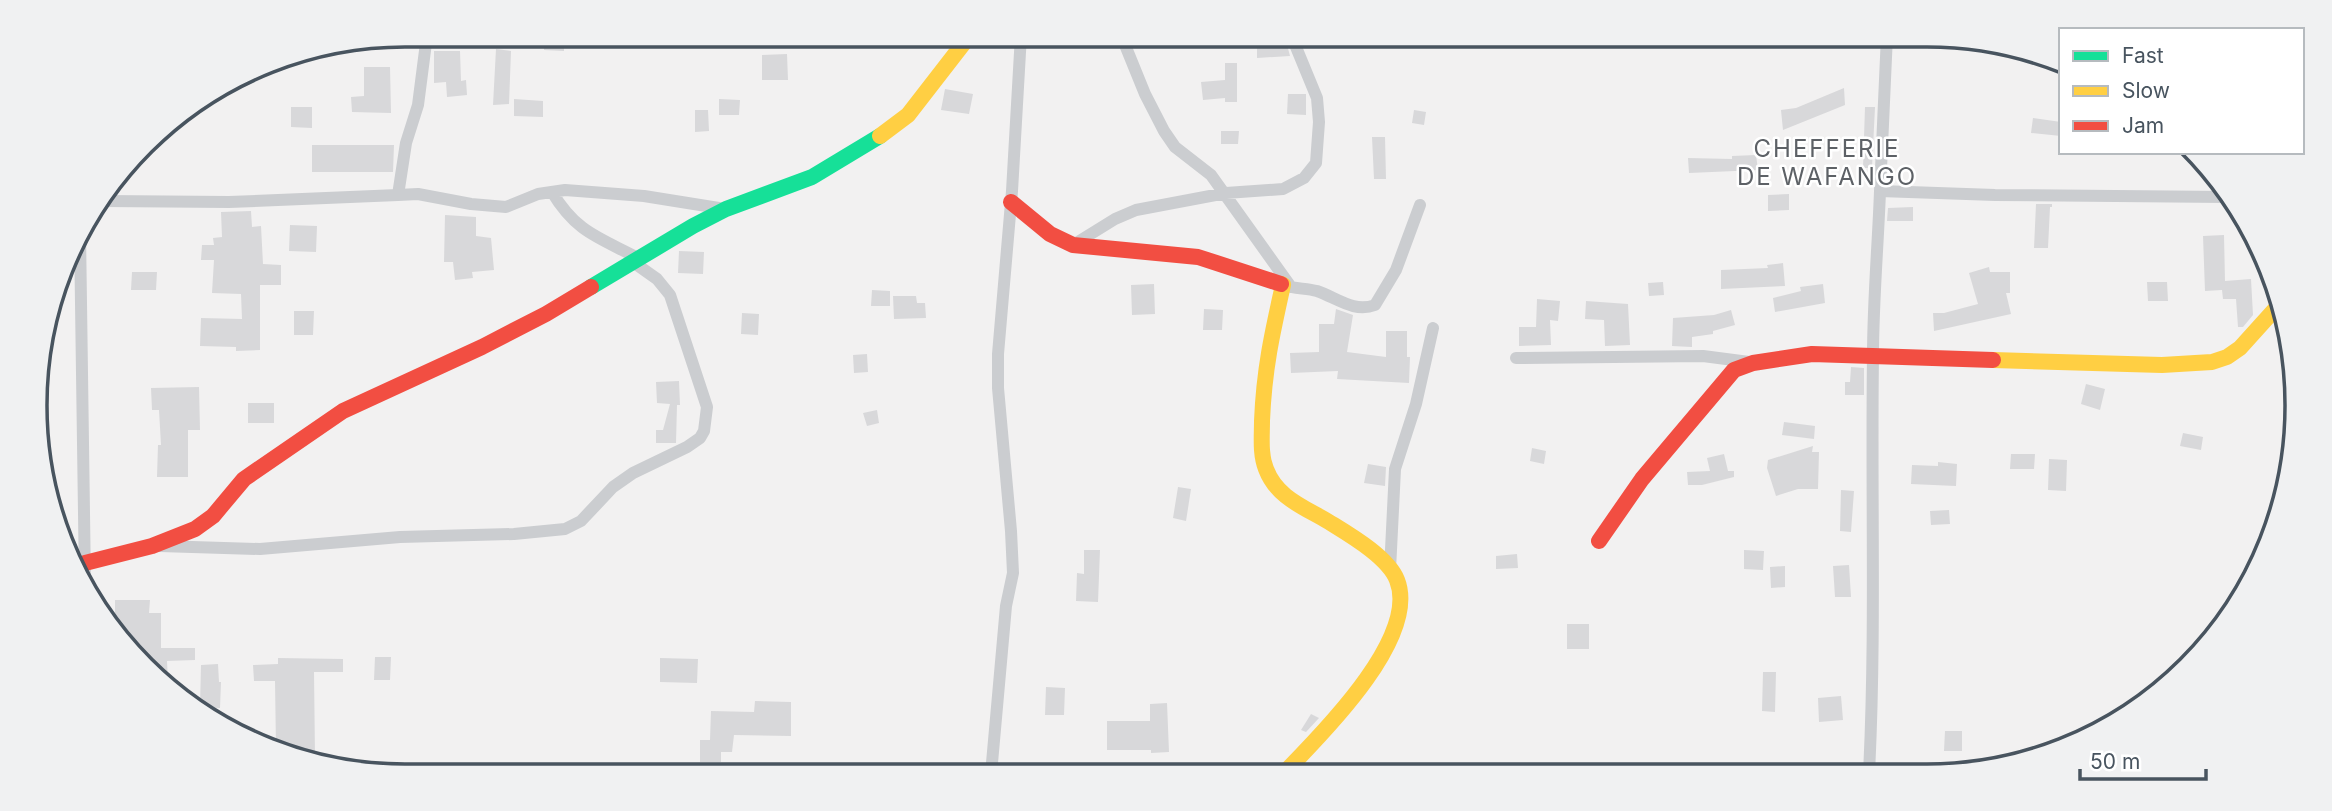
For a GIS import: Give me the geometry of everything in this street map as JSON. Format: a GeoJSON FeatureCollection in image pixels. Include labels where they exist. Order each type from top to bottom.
{"type":"FeatureCollection","features":[{"type":"Feature","properties":{"kind":"street"},"geometry":{"type":"LineString","coordinates":[[398,195],[406,143],[418,105],[425,47]]}},
{"type":"Feature","properties":{"kind":"street"},"geometry":{"type":"LineString","coordinates":[[88,572],[195,529],[213,516],[244,479],[262,464],[343,411],[482,347],[546,314],[659,244],[726,209],[812,177],[875,139],[908,115],[961,47]]}},
{"type":"Feature","properties":{"kind":"street"},"geometry":{"type":"LineString","coordinates":[[992,764],[1006,606],[1013,573],[998,388],[998,354],[1020,47]]}},
{"type":"Feature","properties":{"kind":"street"},"geometry":{"type":"LineString","coordinates":[[1126,47],[1164,131],[1175,147],[1212,175],[1287,286],[1263,384],[1262,453],[1267,471],[1287,501],[1326,520],[1359,542],[1390,570],[1401,592],[1401,605],[1392,637],[1366,681],[1333,722],[1293,764]]}},
{"type":"Feature","properties":{"kind":"street"},"geometry":{"type":"LineString","coordinates":[[1073,245],[1115,219],[1136,210],[1226,193],[1283,189],[1304,178],[1316,163],[1319,122],[1317,98],[1296,47]]}},
{"type":"Feature","properties":{"kind":"street"},"geometry":{"type":"LineString","coordinates":[[1869,764],[1874,536],[1872,355],[1886,47]]}},
{"type":"Feature","properties":{"kind":"street"},"geometry":{"type":"LineString","coordinates":[[111,201],[229,202],[418,194],[456,202],[506,207],[538,194],[565,190],[644,196],[726,209]]}},
{"type":"Feature","properties":{"kind":"street"},"geometry":{"type":"LineString","coordinates":[[1880,191],[2218,197]]}},
{"type":"Feature","properties":{"kind":"street"},"geometry":{"type":"LineString","coordinates":[[152,546],[260,549],[400,537],[514,534],[565,529],[581,521],[613,487],[633,473],[700,438],[704,431],[707,407],[670,295],[657,279],[635,260],[573,222],[552,192]]}},
{"type":"Feature","properties":{"kind":"street"},"geometry":{"type":"LineString","coordinates":[[1011,202],[1050,234],[1073,245],[1198,257],[1287,286],[1316,291],[1354,307],[1363,308],[1375,305],[1396,270],[1420,205]]}},
{"type":"Feature","properties":{"kind":"street"},"geometry":{"type":"LineString","coordinates":[[80,256],[84,564]]}},
{"type":"Feature","properties":{"kind":"street"},"geometry":{"type":"LineString","coordinates":[[1599,541],[1642,479],[1723,380],[1734,370],[1753,363],[1812,354],[2162,365],[2220,360],[2240,347],[2273,312]]}},
{"type":"Feature","properties":{"kind":"street"},"geometry":{"type":"LineString","coordinates":[[1390,570],[1395,469],[1416,404],[1433,328]]}},
{"type":"Feature","properties":{"kind":"street"},"geometry":{"type":"LineString","coordinates":[[1516,358],[1703,356],[1726,357],[1753,363]]}},
{"type":"Feature","properties":{"kind":"building"},"geometry":{"type":"Polygon","coordinates":[[[544,47],[564,47],[564,51],[544,50],[544,47]]]}},
{"type":"Feature","properties":{"kind":"building"},"geometry":{"type":"Polygon","coordinates":[[[1257,47],[1288,47],[1290,56],[1257,58],[1257,47]]]}},
{"type":"Feature","properties":{"kind":"building"},"geometry":{"type":"Polygon","coordinates":[[[496,49],[511,51],[509,104],[493,105],[496,49]]]}},
{"type":"Feature","properties":{"kind":"building"},"geometry":{"type":"Polygon","coordinates":[[[434,51],[460,51],[461,81],[466,80],[467,95],[447,97],[446,82],[434,83],[434,51]]]}},
{"type":"Feature","properties":{"kind":"building"},"geometry":{"type":"Polygon","coordinates":[[[787,54],[788,80],[762,80],[762,55],[787,54]]]}},
{"type":"Feature","properties":{"kind":"building"},"geometry":{"type":"Polygon","coordinates":[[[1225,63],[1237,63],[1237,102],[1225,102],[1225,98],[1203,100],[1201,82],[1225,80],[1225,63]]]}},
{"type":"Feature","properties":{"kind":"building"},"geometry":{"type":"Polygon","coordinates":[[[364,67],[390,67],[391,113],[352,112],[351,97],[364,96],[364,67]]]}},
{"type":"Feature","properties":{"kind":"building"},"geometry":{"type":"Polygon","coordinates":[[[1844,88],[1845,105],[1783,130],[1781,110],[1796,108],[1844,88]]]}},
{"type":"Feature","properties":{"kind":"building"},"geometry":{"type":"Polygon","coordinates":[[[945,89],[973,94],[969,114],[941,110],[945,89]]]}},
{"type":"Feature","properties":{"kind":"building"},"geometry":{"type":"Polygon","coordinates":[[[1288,94],[1306,94],[1306,115],[1287,114],[1288,94]]]}},
{"type":"Feature","properties":{"kind":"building"},"geometry":{"type":"Polygon","coordinates":[[[514,99],[543,101],[543,117],[514,116],[514,99]]]}},
{"type":"Feature","properties":{"kind":"building"},"geometry":{"type":"Polygon","coordinates":[[[719,99],[740,100],[739,115],[719,115],[719,99]]]}},
{"type":"Feature","properties":{"kind":"building"},"geometry":{"type":"Polygon","coordinates":[[[291,107],[312,107],[312,128],[291,127],[291,107]]]}},
{"type":"Feature","properties":{"kind":"building"},"geometry":{"type":"Polygon","coordinates":[[[1865,107],[1875,107],[1872,168],[1863,168],[1865,107]]]}},
{"type":"Feature","properties":{"kind":"building"},"geometry":{"type":"Polygon","coordinates":[[[695,110],[708,110],[709,131],[695,132],[695,110]]]}},
{"type":"Feature","properties":{"kind":"building"},"geometry":{"type":"Polygon","coordinates":[[[1414,110],[1426,112],[1424,125],[1412,123],[1414,110]]]}},
{"type":"Feature","properties":{"kind":"building"},"geometry":{"type":"Polygon","coordinates":[[[2033,118],[2059,122],[2059,136],[2031,133],[2033,118]]]}},
{"type":"Feature","properties":{"kind":"building"},"geometry":{"type":"Polygon","coordinates":[[[1221,131],[1239,131],[1238,144],[1221,144],[1221,131]]]}},
{"type":"Feature","properties":{"kind":"building"},"geometry":{"type":"Polygon","coordinates":[[[1372,137],[1385,137],[1386,179],[1374,179],[1372,137]]]}},
{"type":"Feature","properties":{"kind":"building"},"geometry":{"type":"Polygon","coordinates":[[[312,145],[394,145],[393,172],[312,172],[312,145]]]}},
{"type":"Feature","properties":{"kind":"building"},"geometry":{"type":"Polygon","coordinates":[[[1756,155],[1758,170],[1689,173],[1688,158],[1732,159],[1732,156],[1756,155]]]}},
{"type":"Feature","properties":{"kind":"building"},"geometry":{"type":"Polygon","coordinates":[[[1789,194],[1789,210],[1768,211],[1768,195],[1789,194]]]}},
{"type":"Feature","properties":{"kind":"building"},"geometry":{"type":"Polygon","coordinates":[[[2036,204],[2052,204],[2048,248],[2034,248],[2036,204]]]}},
{"type":"Feature","properties":{"kind":"building"},"geometry":{"type":"Polygon","coordinates":[[[1913,207],[1913,221],[1887,221],[1888,208],[1913,207]]]}},
{"type":"Feature","properties":{"kind":"building"},"geometry":{"type":"Polygon","coordinates":[[[251,211],[252,227],[261,226],[263,264],[281,265],[281,285],[260,285],[260,350],[236,351],[236,347],[200,346],[201,318],[242,319],[241,294],[212,293],[214,260],[201,260],[202,245],[214,245],[213,238],[222,237],[221,212],[251,211]]]}},
{"type":"Feature","properties":{"kind":"building"},"geometry":{"type":"Polygon","coordinates":[[[445,215],[476,217],[476,236],[491,238],[494,270],[472,272],[473,278],[455,280],[453,262],[444,262],[445,215]]]}},
{"type":"Feature","properties":{"kind":"building"},"geometry":{"type":"Polygon","coordinates":[[[290,225],[317,226],[316,252],[289,251],[290,225]]]}},
{"type":"Feature","properties":{"kind":"building"},"geometry":{"type":"Polygon","coordinates":[[[2224,235],[2225,281],[2251,279],[2253,315],[2243,327],[2238,327],[2236,299],[2223,299],[2222,290],[2205,291],[2203,236],[2224,235]]]}},
{"type":"Feature","properties":{"kind":"building"},"geometry":{"type":"Polygon","coordinates":[[[679,251],[704,252],[703,274],[678,273],[679,251]]]}},
{"type":"Feature","properties":{"kind":"building"},"geometry":{"type":"Polygon","coordinates":[[[1783,263],[1785,286],[1721,289],[1721,270],[1768,268],[1767,265],[1783,263]]]}},
{"type":"Feature","properties":{"kind":"building"},"geometry":{"type":"Polygon","coordinates":[[[1989,267],[1990,272],[2010,272],[2010,293],[2006,293],[2011,314],[1934,331],[1933,313],[1944,313],[1978,304],[1969,273],[1989,267]]]}},
{"type":"Feature","properties":{"kind":"building"},"geometry":{"type":"Polygon","coordinates":[[[132,272],[157,272],[156,290],[131,290],[132,272]]]}},
{"type":"Feature","properties":{"kind":"building"},"geometry":{"type":"Polygon","coordinates":[[[1663,282],[1664,295],[1649,296],[1648,283],[1663,282]]]}},
{"type":"Feature","properties":{"kind":"building"},"geometry":{"type":"Polygon","coordinates":[[[2147,282],[2167,282],[2168,301],[2148,301],[2147,282]]]}},
{"type":"Feature","properties":{"kind":"building"},"geometry":{"type":"Polygon","coordinates":[[[1154,284],[1155,314],[1132,315],[1131,285],[1154,284]]]}},
{"type":"Feature","properties":{"kind":"building"},"geometry":{"type":"Polygon","coordinates":[[[1823,284],[1825,303],[1775,312],[1773,298],[1801,291],[1800,287],[1823,284]]]}},
{"type":"Feature","properties":{"kind":"building"},"geometry":{"type":"Polygon","coordinates":[[[872,290],[890,291],[890,306],[871,306],[872,290]]]}},
{"type":"Feature","properties":{"kind":"building"},"geometry":{"type":"Polygon","coordinates":[[[893,296],[916,296],[917,303],[925,303],[926,318],[894,319],[893,296]]]}},
{"type":"Feature","properties":{"kind":"building"},"geometry":{"type":"Polygon","coordinates":[[[1537,299],[1560,301],[1558,321],[1550,320],[1551,345],[1519,346],[1519,327],[1536,327],[1537,299]]]}},
{"type":"Feature","properties":{"kind":"building"},"geometry":{"type":"Polygon","coordinates":[[[1586,301],[1628,304],[1630,345],[1605,346],[1604,320],[1585,319],[1586,301]]]}},
{"type":"Feature","properties":{"kind":"building"},"geometry":{"type":"Polygon","coordinates":[[[1204,309],[1223,310],[1222,330],[1203,330],[1204,309]]]}},
{"type":"Feature","properties":{"kind":"building"},"geometry":{"type":"Polygon","coordinates":[[[1336,309],[1353,315],[1347,352],[1386,357],[1386,331],[1407,331],[1409,383],[1337,379],[1338,371],[1291,373],[1290,353],[1319,352],[1319,324],[1334,324],[1336,309]]]}},
{"type":"Feature","properties":{"kind":"building"},"geometry":{"type":"Polygon","coordinates":[[[1731,310],[1735,325],[1713,331],[1713,334],[1692,337],[1692,347],[1672,346],[1673,318],[1714,315],[1731,310]]]}},
{"type":"Feature","properties":{"kind":"building"},"geometry":{"type":"Polygon","coordinates":[[[294,311],[314,311],[313,335],[294,335],[294,311]]]}},
{"type":"Feature","properties":{"kind":"building"},"geometry":{"type":"Polygon","coordinates":[[[742,313],[759,314],[758,335],[741,334],[742,313]]]}},
{"type":"Feature","properties":{"kind":"building"},"geometry":{"type":"Polygon","coordinates":[[[867,354],[868,372],[854,373],[853,355],[867,354]]]}},
{"type":"Feature","properties":{"kind":"building"},"geometry":{"type":"Polygon","coordinates":[[[1851,367],[1864,368],[1864,395],[1845,395],[1845,382],[1850,382],[1851,367]]]}},
{"type":"Feature","properties":{"kind":"building"},"geometry":{"type":"Polygon","coordinates":[[[679,381],[680,405],[677,405],[676,443],[656,443],[656,430],[663,430],[670,404],[657,403],[656,382],[679,381]]]}},
{"type":"Feature","properties":{"kind":"building"},"geometry":{"type":"Polygon","coordinates":[[[2086,384],[2105,389],[2100,410],[2081,404],[2086,384]]]}},
{"type":"Feature","properties":{"kind":"building"},"geometry":{"type":"Polygon","coordinates":[[[199,387],[200,430],[188,430],[188,477],[157,477],[158,445],[161,445],[159,410],[152,410],[151,388],[199,387]]]}},
{"type":"Feature","properties":{"kind":"building"},"geometry":{"type":"Polygon","coordinates":[[[248,403],[274,403],[274,423],[248,423],[248,403]]]}},
{"type":"Feature","properties":{"kind":"building"},"geometry":{"type":"Polygon","coordinates":[[[877,410],[879,423],[867,426],[863,413],[877,410]]]}},
{"type":"Feature","properties":{"kind":"building"},"geometry":{"type":"Polygon","coordinates":[[[1784,422],[1815,426],[1814,439],[1782,435],[1784,422]]]}},
{"type":"Feature","properties":{"kind":"building"},"geometry":{"type":"Polygon","coordinates":[[[2183,433],[2203,437],[2201,450],[2180,446],[2183,433]]]}},
{"type":"Feature","properties":{"kind":"building"},"geometry":{"type":"Polygon","coordinates":[[[1813,446],[1812,452],[1819,452],[1818,489],[1798,489],[1776,496],[1767,468],[1768,460],[1813,446]]]}},
{"type":"Feature","properties":{"kind":"building"},"geometry":{"type":"Polygon","coordinates":[[[1532,448],[1546,451],[1544,464],[1530,461],[1532,448]]]}},
{"type":"Feature","properties":{"kind":"building"},"geometry":{"type":"Polygon","coordinates":[[[1724,454],[1728,471],[1734,471],[1734,477],[1702,485],[1688,485],[1687,472],[1710,471],[1707,458],[1724,454]]]}},
{"type":"Feature","properties":{"kind":"building"},"geometry":{"type":"Polygon","coordinates":[[[2011,454],[2035,454],[2034,469],[2010,469],[2011,454]]]}},
{"type":"Feature","properties":{"kind":"building"},"geometry":{"type":"Polygon","coordinates":[[[2049,459],[2067,460],[2066,491],[2048,490],[2049,459]]]}},
{"type":"Feature","properties":{"kind":"building"},"geometry":{"type":"Polygon","coordinates":[[[1938,462],[1957,464],[1956,486],[1911,484],[1912,465],[1938,466],[1938,462]]]}},
{"type":"Feature","properties":{"kind":"building"},"geometry":{"type":"Polygon","coordinates":[[[1368,464],[1386,467],[1385,486],[1364,483],[1368,464]]]}},
{"type":"Feature","properties":{"kind":"building"},"geometry":{"type":"Polygon","coordinates":[[[1178,487],[1191,489],[1186,521],[1173,518],[1178,487]]]}},
{"type":"Feature","properties":{"kind":"building"},"geometry":{"type":"Polygon","coordinates":[[[1841,490],[1854,491],[1851,532],[1840,531],[1841,490]]]}},
{"type":"Feature","properties":{"kind":"building"},"geometry":{"type":"Polygon","coordinates":[[[1949,510],[1950,524],[1931,525],[1930,511],[1949,510]]]}},
{"type":"Feature","properties":{"kind":"building"},"geometry":{"type":"Polygon","coordinates":[[[1084,550],[1100,550],[1098,602],[1076,601],[1077,573],[1084,574],[1084,550]]]}},
{"type":"Feature","properties":{"kind":"building"},"geometry":{"type":"Polygon","coordinates":[[[1744,550],[1764,551],[1763,570],[1744,569],[1744,550]]]}},
{"type":"Feature","properties":{"kind":"building"},"geometry":{"type":"Polygon","coordinates":[[[1517,554],[1518,568],[1496,569],[1496,556],[1517,554]]]}},
{"type":"Feature","properties":{"kind":"building"},"geometry":{"type":"Polygon","coordinates":[[[1849,565],[1851,597],[1835,597],[1833,566],[1849,565]]]}},
{"type":"Feature","properties":{"kind":"building"},"geometry":{"type":"Polygon","coordinates":[[[1785,566],[1785,587],[1771,588],[1770,567],[1785,566]]]}},
{"type":"Feature","properties":{"kind":"building"},"geometry":{"type":"Polygon","coordinates":[[[115,600],[150,600],[149,613],[161,613],[161,648],[195,648],[195,660],[167,661],[168,674],[136,642],[115,615],[115,600]]]}},
{"type":"Feature","properties":{"kind":"building"},"geometry":{"type":"Polygon","coordinates":[[[1567,624],[1589,624],[1589,649],[1567,649],[1567,624]]]}},
{"type":"Feature","properties":{"kind":"building"},"geometry":{"type":"Polygon","coordinates":[[[375,657],[391,657],[390,680],[374,680],[375,657]]]}},
{"type":"Feature","properties":{"kind":"building"},"geometry":{"type":"Polygon","coordinates":[[[278,658],[343,659],[343,672],[314,672],[315,752],[276,739],[275,681],[254,681],[253,665],[278,664],[278,658]]]}},
{"type":"Feature","properties":{"kind":"building"},"geometry":{"type":"Polygon","coordinates":[[[660,658],[698,659],[697,683],[660,682],[660,658]]]}},
{"type":"Feature","properties":{"kind":"building"},"geometry":{"type":"Polygon","coordinates":[[[218,664],[221,682],[220,708],[213,708],[200,699],[201,665],[218,664]]]}},
{"type":"Feature","properties":{"kind":"building"},"geometry":{"type":"Polygon","coordinates":[[[1763,672],[1776,672],[1775,712],[1762,711],[1763,672]]]}},
{"type":"Feature","properties":{"kind":"building"},"geometry":{"type":"Polygon","coordinates":[[[1046,687],[1065,688],[1064,715],[1045,715],[1046,687]]]}},
{"type":"Feature","properties":{"kind":"building"},"geometry":{"type":"Polygon","coordinates":[[[1841,696],[1843,720],[1819,722],[1818,698],[1841,696]]]}},
{"type":"Feature","properties":{"kind":"building"},"geometry":{"type":"Polygon","coordinates":[[[755,701],[791,702],[791,736],[734,735],[732,752],[721,752],[721,762],[700,762],[700,740],[710,740],[711,711],[754,712],[755,701]]]}},
{"type":"Feature","properties":{"kind":"building"},"geometry":{"type":"Polygon","coordinates":[[[1167,703],[1169,752],[1107,750],[1107,721],[1150,721],[1150,704],[1167,703]]]}},
{"type":"Feature","properties":{"kind":"building"},"geometry":{"type":"Polygon","coordinates":[[[1311,714],[1319,718],[1306,732],[1301,730],[1311,714]]]}},
{"type":"Feature","properties":{"kind":"building"},"geometry":{"type":"Polygon","coordinates":[[[1945,731],[1962,731],[1962,751],[1944,751],[1945,731]]]}},
{"type":"Feature","properties":{"kind":"traffic: fast"},"geometry":{"type":"LineString","coordinates":[[591,287],[693,226],[726,209],[812,177],[880,136]]}},
{"type":"Feature","properties":{"kind":"traffic: slow"},"geometry":{"type":"LineString","coordinates":[[880,136],[908,115],[961,47]]}},
{"type":"Feature","properties":{"kind":"traffic: slow"},"geometry":{"type":"LineString","coordinates":[[1281,284],[1283,285],[1269,352],[1263,403],[1262,445],[1266,469],[1284,495],[1357,540],[1386,563],[1397,580],[1400,603],[1394,629],[1381,657],[1341,711],[1293,764]]}},
{"type":"Feature","properties":{"kind":"traffic: slow"},"geometry":{"type":"LineString","coordinates":[[1993,360],[2162,365],[2212,362],[2227,357],[2240,348],[2273,312]]}},
{"type":"Feature","properties":{"kind":"traffic: jam"},"geometry":{"type":"LineString","coordinates":[[1011,202],[1050,234],[1073,245],[1198,257],[1281,284]]}},
{"type":"Feature","properties":{"kind":"traffic: jam"},"geometry":{"type":"LineString","coordinates":[[85,563],[152,546],[195,529],[213,516],[244,479],[343,411],[482,347],[591,287]]}},
{"type":"Feature","properties":{"kind":"traffic: jam"},"geometry":{"type":"LineString","coordinates":[[1599,541],[1642,479],[1734,370],[1753,363],[1812,354],[1993,360]]}},
{"type":"Feature","properties":{"kind":"district","name":"CHEFFERIE DE WAFANGO"},"geometry":{"type":"Point","coordinates":[1827,162]}}]}
